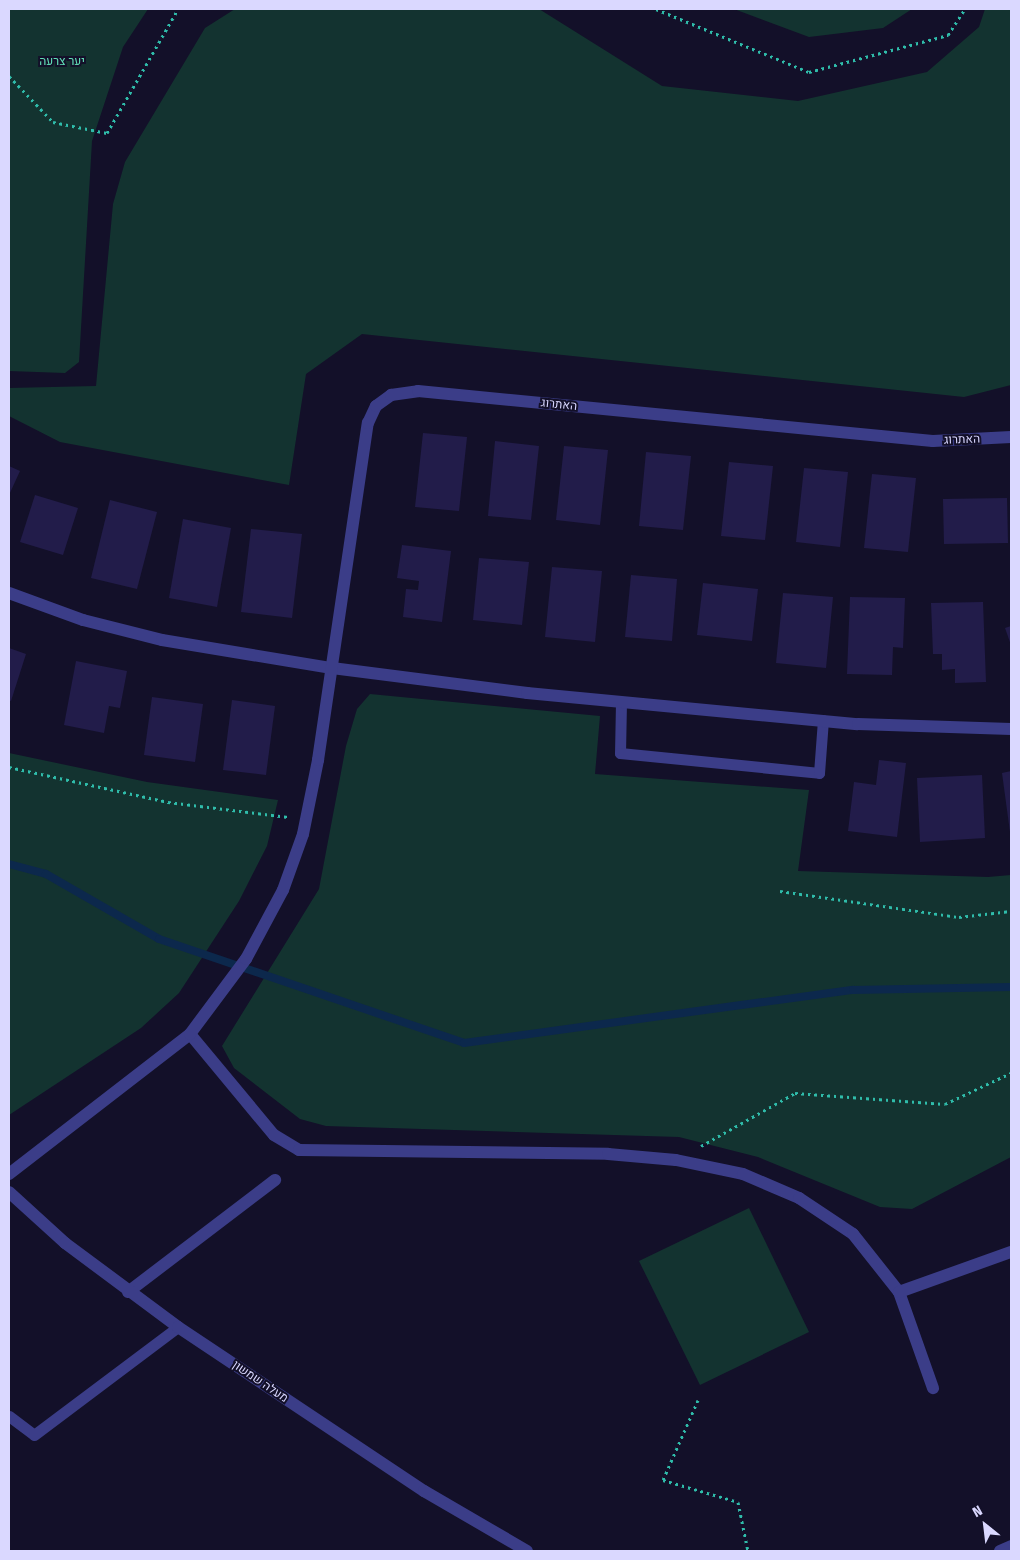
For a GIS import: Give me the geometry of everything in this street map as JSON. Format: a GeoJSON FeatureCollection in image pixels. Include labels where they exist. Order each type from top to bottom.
{"type":"FeatureCollection","features":[{"type":"Feature","properties":{"kind":"street","name":"האתרוג"},"geometry":{"type":"LineString","coordinates":[[9,1174],[190,1034],[262,932],[283,890],[305,819],[332,668],[368,423],[376,406],[390,395],[418,391],[933,441],[1011,437]]}},
{"type":"Feature","properties":{"kind":"street"},"geometry":{"type":"LineString","coordinates":[[9,593],[83,620],[162,640],[332,668],[621,702],[823,720],[1011,728]]}},
{"type":"Feature","properties":{"kind":"street"},"geometry":{"type":"LineString","coordinates":[[190,1034],[274,1135],[299,1150],[608,1154],[676,1160],[743,1174],[799,1198],[853,1234],[899,1292],[933,1388]]}},
{"type":"Feature","properties":{"kind":"street"},"geometry":{"type":"LineString","coordinates":[[128,1292],[275,1180]]}},
{"type":"Feature","properties":{"kind":"street","name":"מעלה שמשון"},"geometry":{"type":"LineString","coordinates":[[9,1192],[65,1244],[178,1327],[424,1491],[527,1551]]}},
{"type":"Feature","properties":{"kind":"street"},"geometry":{"type":"LineString","coordinates":[[899,1292],[1011,1252]]}},
{"type":"Feature","properties":{"kind":"street"},"geometry":{"type":"LineString","coordinates":[[1000,1551],[1011,1546]]}},
{"type":"Feature","properties":{"kind":"lane"},"geometry":{"type":"LineString","coordinates":[[621,702],[620,753],[819,773],[823,720]]}},
{"type":"Feature","properties":{"kind":"lane"},"geometry":{"type":"LineString","coordinates":[[9,1416],[34,1435],[178,1327]]}},
{"type":"Feature","properties":{"kind":"path"},"geometry":{"type":"LineString","coordinates":[[9,76],[53,122],[108,133],[178,9]]}},
{"type":"Feature","properties":{"kind":"path"},"geometry":{"type":"LineString","coordinates":[[656,9],[809,72],[948,35],[965,9]]}},
{"type":"Feature","properties":{"kind":"path"},"geometry":{"type":"LineString","coordinates":[[9,767],[168,802],[305,819]]}},
{"type":"Feature","properties":{"kind":"path"},"geometry":{"type":"LineString","coordinates":[[780,891],[959,916],[1011,911]]}},
{"type":"Feature","properties":{"kind":"path"},"geometry":{"type":"LineString","coordinates":[[676,1160],[794,1092],[945,1104],[1011,1073]]}},
{"type":"Feature","properties":{"kind":"path"},"geometry":{"type":"LineString","coordinates":[[698,1400],[662,1480],[738,1502],[748,1551]]}},
{"type":"Feature","properties":{"kind":"green space","name":"יער צרעה"},"geometry":{"type":"Polygon","coordinates":[[[9,9],[148,9],[123,47],[92,141],[79,362],[65,373],[9,371],[9,9]]]}},
{"type":"Feature","properties":{"kind":"green space"},"geometry":{"type":"Polygon","coordinates":[[[235,9],[539,9],[662,86],[798,101],[927,72],[979,27],[985,9],[1011,9],[1011,385],[964,397],[362,334],[306,374],[289,485],[60,442],[9,416],[9,388],[96,386],[113,204],[125,162],[205,28],[235,9]]]}},
{"type":"Feature","properties":{"kind":"green space"},"geometry":{"type":"Polygon","coordinates":[[[734,9],[912,9],[883,28],[809,37],[734,9]]]}},
{"type":"Feature","properties":{"kind":"green space"},"geometry":{"type":"Polygon","coordinates":[[[370,694],[600,716],[595,774],[809,790],[798,871],[988,877],[1011,875],[1011,1157],[912,1209],[880,1207],[758,1157],[679,1137],[326,1126],[300,1119],[234,1068],[222,1046],[319,889],[346,746],[357,709],[370,694]]]}},
{"type":"Feature","properties":{"kind":"green space"},"geometry":{"type":"Polygon","coordinates":[[[9,753],[147,782],[278,800],[267,846],[239,901],[179,993],[141,1028],[9,1115],[9,753]]]}},
{"type":"Feature","properties":{"kind":"green space"},"geometry":{"type":"Polygon","coordinates":[[[749,1208],[809,1332],[700,1385],[639,1261],[749,1208]]]}},
{"type":"Feature","properties":{"kind":"building"},"geometry":{"type":"Polygon","coordinates":[[[423,433],[467,437],[459,511],[415,507],[423,433]]]}},
{"type":"Feature","properties":{"kind":"building"},"geometry":{"type":"Polygon","coordinates":[[[495,441],[539,446],[531,520],[488,516],[495,441]]]}},
{"type":"Feature","properties":{"kind":"building"},"geometry":{"type":"Polygon","coordinates":[[[564,446],[608,450],[600,525],[556,520],[564,446]]]}},
{"type":"Feature","properties":{"kind":"building"},"geometry":{"type":"Polygon","coordinates":[[[646,452],[691,456],[683,530],[639,526],[646,452]]]}},
{"type":"Feature","properties":{"kind":"building"},"geometry":{"type":"Polygon","coordinates":[[[729,462],[773,466],[765,540],[721,536],[729,462]]]}},
{"type":"Feature","properties":{"kind":"building"},"geometry":{"type":"Polygon","coordinates":[[[9,466],[20,471],[9,495],[9,466]]]}},
{"type":"Feature","properties":{"kind":"building"},"geometry":{"type":"Polygon","coordinates":[[[804,468],[848,472],[840,547],[796,542],[804,468]]]}},
{"type":"Feature","properties":{"kind":"building"},"geometry":{"type":"Polygon","coordinates":[[[872,474],[916,478],[908,552],[864,548],[872,474]]]}},
{"type":"Feature","properties":{"kind":"building"},"geometry":{"type":"Polygon","coordinates":[[[35,495],[78,508],[63,555],[20,542],[35,495]]]}},
{"type":"Feature","properties":{"kind":"building"},"geometry":{"type":"Polygon","coordinates":[[[1007,498],[1008,543],[944,544],[943,499],[1007,498]]]}},
{"type":"Feature","properties":{"kind":"building"},"geometry":{"type":"Polygon","coordinates":[[[110,500],[157,512],[137,589],[91,578],[110,500]]]}},
{"type":"Feature","properties":{"kind":"building"},"geometry":{"type":"Polygon","coordinates":[[[183,519],[231,528],[217,607],[169,598],[183,519]]]}},
{"type":"Feature","properties":{"kind":"building"},"geometry":{"type":"Polygon","coordinates":[[[251,529],[302,534],[292,618],[241,612],[251,529]]]}},
{"type":"Feature","properties":{"kind":"building"},"geometry":{"type":"Polygon","coordinates":[[[402,545],[451,551],[442,622],[403,617],[406,589],[418,590],[419,581],[397,578],[402,545]]]}},
{"type":"Feature","properties":{"kind":"building"},"geometry":{"type":"Polygon","coordinates":[[[479,558],[529,562],[522,625],[473,620],[479,558]]]}},
{"type":"Feature","properties":{"kind":"building"},"geometry":{"type":"Polygon","coordinates":[[[552,567],[602,571],[595,642],[545,637],[552,567]]]}},
{"type":"Feature","properties":{"kind":"building"},"geometry":{"type":"Polygon","coordinates":[[[631,575],[677,579],[672,641],[625,637],[631,575]]]}},
{"type":"Feature","properties":{"kind":"building"},"geometry":{"type":"Polygon","coordinates":[[[703,583],[758,589],[752,641],[697,635],[703,583]]]}},
{"type":"Feature","properties":{"kind":"building"},"geometry":{"type":"Polygon","coordinates":[[[783,593],[833,597],[826,668],[776,663],[783,593]]]}},
{"type":"Feature","properties":{"kind":"building"},"geometry":{"type":"Polygon","coordinates":[[[850,597],[905,598],[903,648],[893,647],[892,675],[847,674],[850,597]]]}},
{"type":"Feature","properties":{"kind":"building"},"geometry":{"type":"Polygon","coordinates":[[[983,602],[986,682],[955,683],[955,669],[942,670],[942,654],[933,654],[931,603],[983,602]]]}},
{"type":"Feature","properties":{"kind":"building"},"geometry":{"type":"Polygon","coordinates":[[[1011,626],[1011,645],[1005,628],[1011,626]]]}},
{"type":"Feature","properties":{"kind":"building"},"geometry":{"type":"Polygon","coordinates":[[[9,648],[26,654],[11,701],[9,700],[9,648]]]}},
{"type":"Feature","properties":{"kind":"building"},"geometry":{"type":"Polygon","coordinates":[[[76,661],[127,671],[120,708],[109,706],[104,733],[64,725],[76,661]]]}},
{"type":"Feature","properties":{"kind":"building"},"geometry":{"type":"Polygon","coordinates":[[[152,697],[203,704],[195,762],[144,755],[152,697]]]}},
{"type":"Feature","properties":{"kind":"building"},"geometry":{"type":"Polygon","coordinates":[[[232,700],[275,706],[266,775],[223,770],[232,700]]]}},
{"type":"Feature","properties":{"kind":"building"},"geometry":{"type":"Polygon","coordinates":[[[879,760],[906,763],[897,837],[848,831],[854,782],[876,785],[879,760]]]}},
{"type":"Feature","properties":{"kind":"building"},"geometry":{"type":"Polygon","coordinates":[[[1011,771],[1011,832],[1010,832],[1002,773],[1011,771]]]}},
{"type":"Feature","properties":{"kind":"building"},"geometry":{"type":"Polygon","coordinates":[[[982,775],[985,838],[920,842],[917,778],[982,775]]]}},
{"type":"Feature","properties":{"kind":"waterway"},"geometry":{"type":"LineString","coordinates":[[9,864],[46,874],[159,939],[464,1043],[853,990],[1011,987]]}}]}
